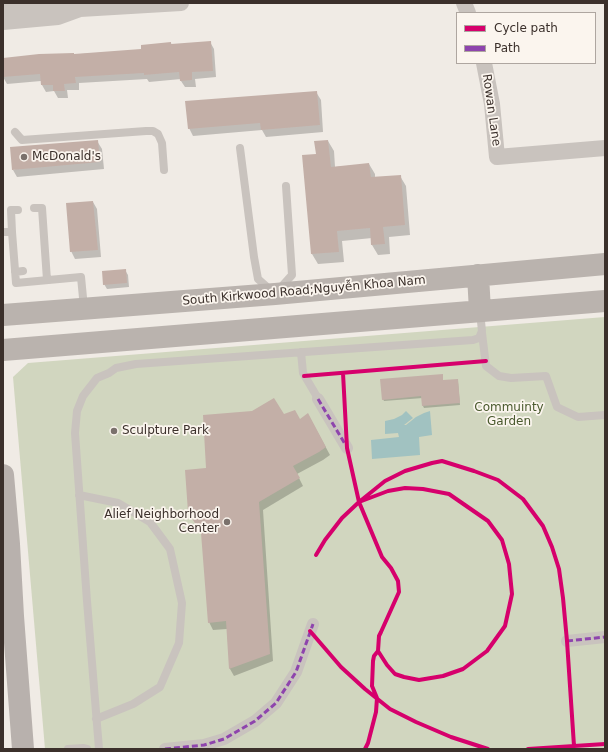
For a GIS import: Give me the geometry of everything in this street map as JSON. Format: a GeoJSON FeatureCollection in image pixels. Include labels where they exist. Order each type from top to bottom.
{"type":"FeatureCollection","features":[{"type":"Feature","properties":{"kind":"main road","name":"South Kirkwood Road;Nguyễn Khoa Nam"},"geometry":{"type":"LineString","coordinates":[[3,315],[275,294],[605,264]]}},
{"type":"Feature","properties":{"kind":"main road"},"geometry":{"type":"LineString","coordinates":[[478,276],[481,321]]}},
{"type":"Feature","properties":{"kind":"main road"},"geometry":{"type":"LineString","coordinates":[[275,294],[277,328]]}},
{"type":"Feature","properties":{"kind":"main road"},"geometry":{"type":"LineString","coordinates":[[3,350],[277,328],[481,321],[605,301]]}},
{"type":"Feature","properties":{"kind":"main road"},"geometry":{"type":"LineString","coordinates":[[3,475],[23,749]]}},
{"type":"Feature","properties":{"kind":"street"},"geometry":{"type":"LineString","coordinates":[[3,7],[53,3]]}},
{"type":"Feature","properties":{"kind":"street"},"geometry":{"type":"LineString","coordinates":[[59,3],[80,6],[180,3]]}},
{"type":"Feature","properties":{"kind":"street"},"geometry":{"type":"LineString","coordinates":[[3,22],[58,17],[80,6]]}},
{"type":"Feature","properties":{"kind":"street","name":"Rowan Lane"},"geometry":{"type":"LineString","coordinates":[[484,64],[492,104],[498,157],[605,148]]}},
{"type":"Feature","properties":{"kind":"street"},"geometry":{"type":"LineString","coordinates":[[317,397],[347,448]]}},
{"type":"Feature","properties":{"kind":"street"},"geometry":{"type":"LineString","coordinates":[[165,749],[204,745],[224,739],[255,721],[276,703],[296,672],[313,624]]}},
{"type":"Feature","properties":{"kind":"street"},"geometry":{"type":"LineString","coordinates":[[567,641],[605,638]]}},
{"type":"Feature","properties":{"kind":"lane"},"geometry":{"type":"LineString","coordinates":[[15,132],[22,140],[154,131],[158,134],[162,143],[164,170]]}},
{"type":"Feature","properties":{"kind":"lane"},"geometry":{"type":"LineString","coordinates":[[240,148],[258,279],[275,294],[292,275],[286,186]]}},
{"type":"Feature","properties":{"kind":"lane"},"geometry":{"type":"LineString","coordinates":[[34,208],[42,208],[39,221],[40,239],[43,269],[47,280]]}},
{"type":"Feature","properties":{"kind":"lane"},"geometry":{"type":"LineString","coordinates":[[18,210],[11,210],[17,241],[19,271],[16,283],[81,277],[84,309]]}},
{"type":"Feature","properties":{"kind":"lane"},"geometry":{"type":"LineString","coordinates":[[3,232],[14,226]]}},
{"type":"Feature","properties":{"kind":"lane"},"geometry":{"type":"LineString","coordinates":[[99,749],[75,433],[77,411],[83,396],[97,378],[116,368],[136,364],[473,340],[479,338],[481,321]]}},
{"type":"Feature","properties":{"kind":"lane"},"geometry":{"type":"LineString","coordinates":[[481,321],[486,366],[499,376],[511,378],[546,376],[557,407],[578,417],[605,415]]}},
{"type":"Feature","properties":{"kind":"lane"},"geometry":{"type":"LineString","coordinates":[[301,352],[303,373],[317,397]]}},
{"type":"Feature","properties":{"kind":"lane"},"geometry":{"type":"LineString","coordinates":[[79,495],[118,503],[150,522],[170,549],[182,603],[179,643],[160,687],[132,704],[96,719]]}},
{"type":"Feature","properties":{"kind":"lane"},"geometry":{"type":"LineString","coordinates":[[68,749],[87,749]]}},
{"type":"Feature","properties":{"kind":"green space","name":"Commuinty Garden"},"geometry":{"type":"Polygon","coordinates":[[[605,317],[605,749],[45,749],[13,377],[28,363],[605,317]]]}},
{"type":"Feature","properties":{"kind":"water"},"geometry":{"type":"Polygon","coordinates":[[[406,411],[413,418],[404,425],[416,417],[430,411],[432,435],[419,437],[420,455],[372,459],[371,440],[399,437],[398,433],[385,434],[385,421],[394,419],[406,411]]]}},
{"type":"Feature","properties":{"kind":"building"},"geometry":{"type":"Polygon","coordinates":[[[211,41],[213,71],[192,72],[192,80],[180,81],[179,72],[144,75],[144,73],[75,77],[76,83],[64,84],[65,91],[53,91],[53,85],[41,85],[40,74],[3,77],[3,58],[39,54],[74,54],[141,49],[141,45],[171,42],[171,44],[211,41]]]}},
{"type":"Feature","properties":{"kind":"building"},"geometry":{"type":"Polygon","coordinates":[[[317,91],[320,125],[261,130],[260,123],[188,129],[185,101],[317,91]]]}},
{"type":"Feature","properties":{"kind":"building"},"geometry":{"type":"Polygon","coordinates":[[[98,140],[100,162],[12,170],[10,147],[98,140]]]}},
{"type":"Feature","properties":{"kind":"building"},"geometry":{"type":"Polygon","coordinates":[[[328,140],[331,167],[369,163],[371,177],[401,175],[405,225],[383,227],[385,244],[371,245],[370,228],[337,231],[339,252],[311,254],[302,155],[316,154],[314,141],[328,140]]]}},
{"type":"Feature","properties":{"kind":"building"},"geometry":{"type":"Polygon","coordinates":[[[93,201],[98,250],[70,252],[66,203],[93,201]]]}},
{"type":"Feature","properties":{"kind":"building"},"geometry":{"type":"Polygon","coordinates":[[[126,269],[127,283],[103,285],[102,271],[126,269]]]}},
{"type":"Feature","properties":{"kind":"building"},"geometry":{"type":"Polygon","coordinates":[[[443,374],[443,380],[458,379],[460,403],[422,406],[421,396],[382,400],[380,379],[443,374]]]}},
{"type":"Feature","properties":{"kind":"building","name":"Alief Neighborhood Center"},"geometry":{"type":"Polygon","coordinates":[[[274,398],[284,414],[295,410],[300,419],[308,413],[326,447],[293,466],[300,478],[259,502],[270,654],[229,669],[226,621],[208,623],[201,533],[188,512],[185,470],[206,468],[203,415],[252,411],[274,398]]]}},
{"type":"Feature","properties":{"kind":"marked path"},"geometry":{"type":"LineString","coordinates":[[318,399],[345,444]]}},
{"type":"Feature","properties":{"kind":"marked path"},"geometry":{"type":"LineString","coordinates":[[165,749],[204,745],[224,739],[255,721],[276,703],[296,672],[313,624]]}},
{"type":"Feature","properties":{"kind":"marked path"},"geometry":{"type":"LineString","coordinates":[[567,641],[605,637]]}},
{"type":"Feature","properties":{"kind":"cycle path"},"geometry":{"type":"LineString","coordinates":[[304,376],[486,361]]}},
{"type":"Feature","properties":{"kind":"cycle path"},"geometry":{"type":"LineString","coordinates":[[343,373],[347,448],[359,502],[382,557],[391,568],[398,581],[399,592],[379,636],[378,651],[374,656],[372,686],[377,698],[376,712],[365,749]]}},
{"type":"Feature","properties":{"kind":"cycle path"},"geometry":{"type":"LineString","coordinates":[[378,651],[395,674],[404,677],[419,680],[443,676],[463,669],[487,651],[505,626],[512,594],[509,564],[502,540],[488,521],[449,494],[423,489],[405,488],[388,491],[359,502],[385,481],[405,471],[442,461],[498,480],[523,499],[543,526],[559,569],[567,641],[574,746]]}},
{"type":"Feature","properties":{"kind":"cycle path"},"geometry":{"type":"LineString","coordinates":[[316,555],[325,540],[342,518],[359,502]]}},
{"type":"Feature","properties":{"kind":"cycle path"},"geometry":{"type":"LineString","coordinates":[[310,631],[341,667],[390,709],[451,737],[488,749]]}},
{"type":"Feature","properties":{"kind":"cycle path"},"geometry":{"type":"LineString","coordinates":[[528,749],[605,744]]}},
{"type":"Feature","properties":{"kind":"place","name":"McDonald's"},"geometry":{"type":"Point","coordinates":[24,157]}},
{"type":"Feature","properties":{"kind":"place","name":"Sculpture Park"},"geometry":{"type":"Point","coordinates":[114,431]}},
{"type":"Feature","properties":{"kind":"place","name":"Alief Neighborhood Center"},"geometry":{"type":"Point","coordinates":[227,522]}}]}
